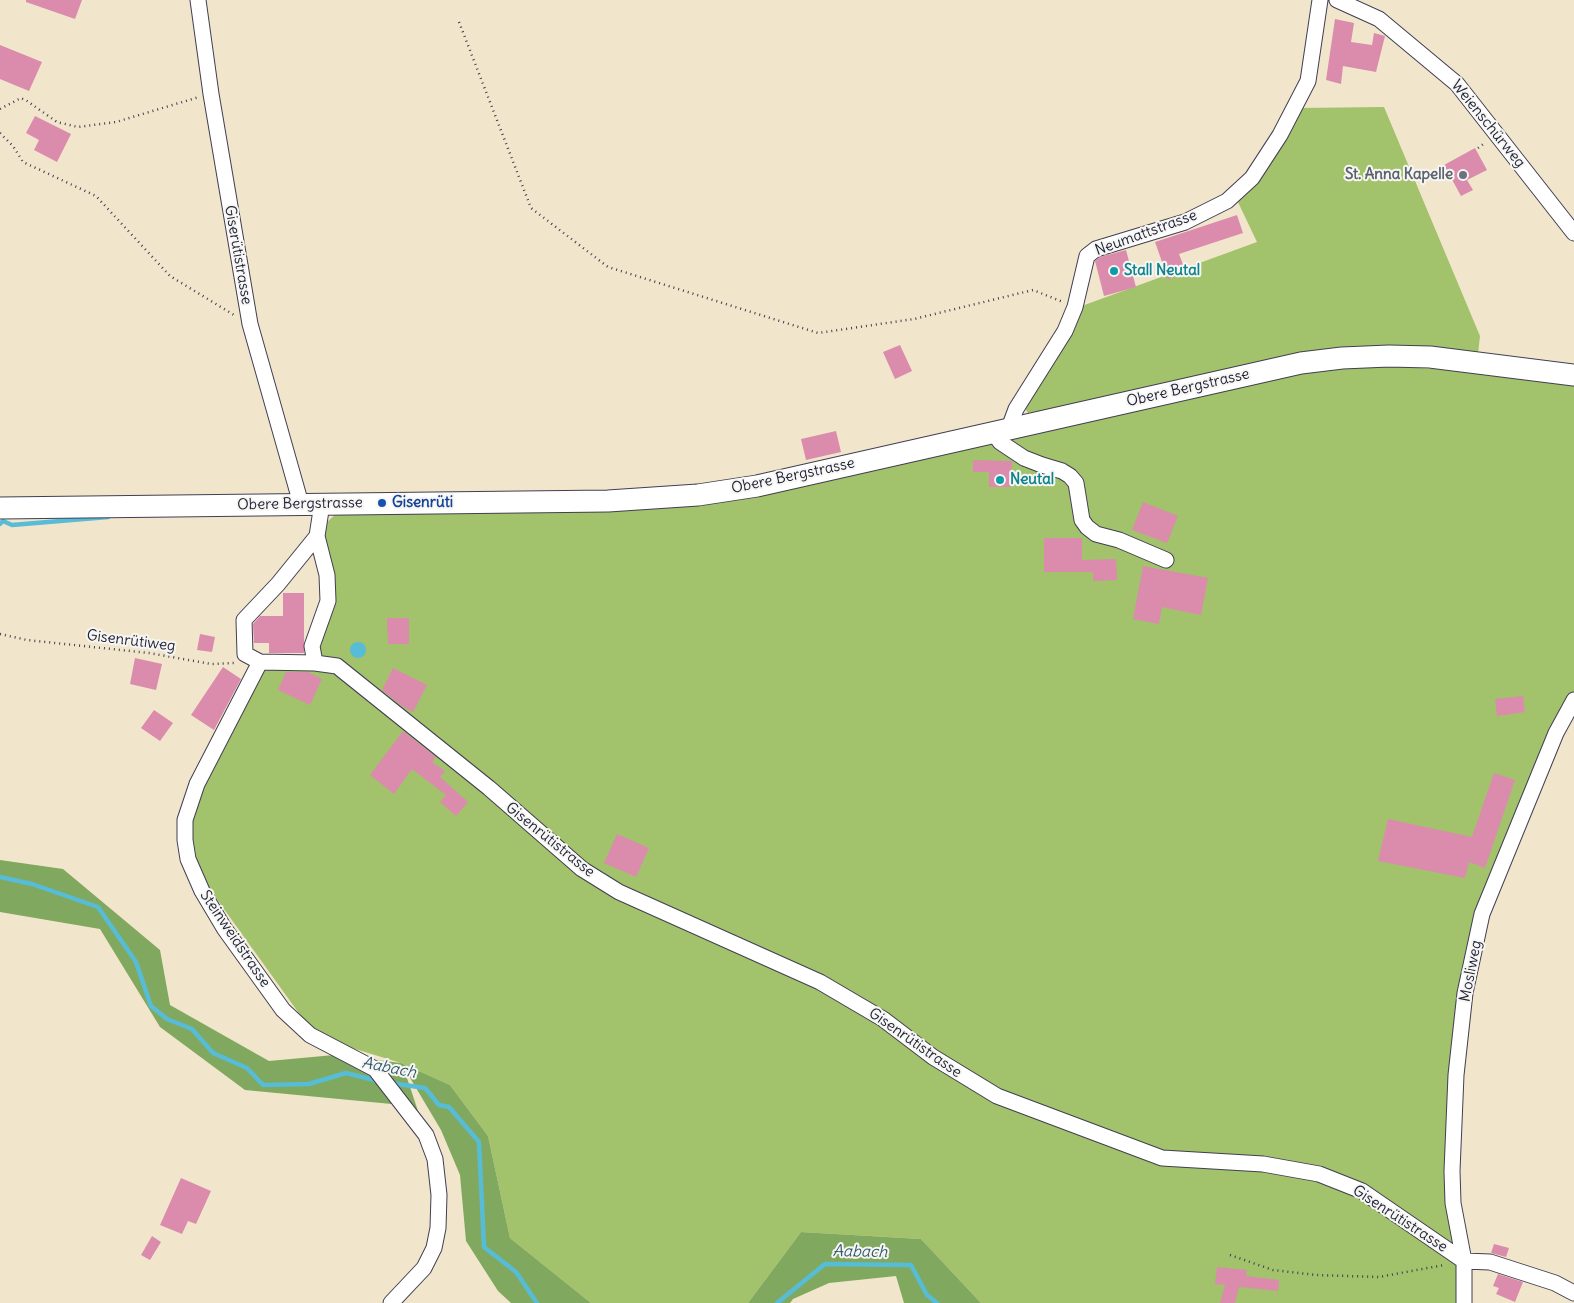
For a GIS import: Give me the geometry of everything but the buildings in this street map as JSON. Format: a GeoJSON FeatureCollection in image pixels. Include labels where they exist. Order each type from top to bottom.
{"type":"FeatureCollection","features":[{"type":"Feature","properties":{"kind":"main road","name":"Obere Bergstrasse"},"geometry":{"type":"LineString","coordinates":[[0,508],[608,501],[698,495],[757,486],[1302,363],[1342,358],[1430,357],[1574,375]]}},
{"type":"Feature","properties":{"kind":"street","name":"Giserütistrasse"},"geometry":{"type":"LineString","coordinates":[[198,0],[211,94],[250,324],[312,504]]}},
{"type":"Feature","properties":{"kind":"street","name":"Neumattstrasse"},"geometry":{"type":"LineString","coordinates":[[1001,430],[1064,331],[1075,307],[1087,256],[1096,249],[1185,222],[1227,201],[1252,178],[1280,134],[1308,81],[1320,0]]}},
{"type":"Feature","properties":{"kind":"street","name":"Weienschürweg"},"geometry":{"type":"LineString","coordinates":[[1337,0],[1379,19],[1457,84],[1574,233]]}},
{"type":"Feature","properties":{"kind":"street"},"geometry":{"type":"LineString","coordinates":[[1001,430],[1000,442],[1024,458],[1042,466],[1062,471],[1076,483],[1082,520],[1087,527],[1096,534],[1119,540],[1166,560]]}},
{"type":"Feature","properties":{"kind":"street"},"geometry":{"type":"LineString","coordinates":[[312,504],[327,574],[328,601],[312,646],[315,662],[260,662],[246,654],[244,620],[278,584],[318,536]]}},
{"type":"Feature","properties":{"kind":"street","name":"Steinweidstrasse"},"geometry":{"type":"LineString","coordinates":[[260,662],[197,784],[185,820],[184,840],[188,859],[202,891],[224,928],[282,1010],[310,1035],[375,1068],[426,1134],[435,1159],[439,1195],[438,1228],[434,1248],[424,1268],[391,1303]]}},
{"type":"Feature","properties":{"kind":"street","name":"Gisenrütistrasse"},"geometry":{"type":"LineString","coordinates":[[315,662],[337,666],[489,788],[582,869],[619,892],[820,982],[883,1019],[933,1057],[997,1096],[1162,1158],[1263,1164],[1319,1174],[1362,1191],[1464,1261],[1490,1262],[1555,1283],[1574,1293]]}},
{"type":"Feature","properties":{"kind":"street","name":"Mosliweg"},"geometry":{"type":"LineString","coordinates":[[1464,1303],[1464,1261],[1454,1202],[1452,1170],[1456,1075],[1465,993],[1482,914],[1556,733],[1574,700]]}},
{"type":"Feature","properties":{"kind":"path"},"geometry":{"type":"LineString","coordinates":[[459,22],[531,208],[608,267],[818,333],[914,319],[1033,290],[1075,307]]}},
{"type":"Feature","properties":{"kind":"path"},"geometry":{"type":"LineString","coordinates":[[0,109],[21,98],[57,122],[78,127],[116,122],[211,94]]}},
{"type":"Feature","properties":{"kind":"path"},"geometry":{"type":"LineString","coordinates":[[0,133],[23,162],[96,196],[170,276],[250,324]]}},
{"type":"Feature","properties":{"kind":"path","name":"Gisenrütiweg"},"geometry":{"type":"LineString","coordinates":[[0,634],[27,640],[149,653],[211,664],[260,662]]}},
{"type":"Feature","properties":{"kind":"path"},"geometry":{"type":"LineString","coordinates":[[1230,1255],[1273,1270],[1316,1275],[1379,1277],[1464,1261]]}},
{"type":"Feature","properties":{"kind":"green space"},"geometry":{"type":"Polygon","coordinates":[[[1384,107],[1480,336],[1478,354],[1408,347],[1028,413],[1024,407],[1079,307],[1257,242],[1237,200],[1268,168],[1298,108],[1384,107]]]}},
{"type":"Feature","properties":{"kind":"green space"},"geometry":{"type":"Polygon","coordinates":[[[1349,364],[1574,377],[1574,700],[1482,914],[1465,993],[1452,1171],[1464,1303],[981,1303],[921,1239],[801,1232],[748,1303],[591,1303],[510,1238],[488,1136],[450,1085],[401,1063],[316,1037],[188,859],[185,820],[260,662],[315,662],[327,575],[317,536],[326,523],[338,512],[757,486],[1349,364]]]}},
{"type":"Feature","properties":{"kind":"green space"},"geometry":{"type":"Polygon","coordinates":[[[0,860],[63,869],[160,950],[170,1005],[269,1061],[334,1055],[401,1063],[450,1085],[488,1136],[510,1238],[591,1303],[511,1303],[498,1291],[466,1241],[460,1175],[441,1130],[403,1066],[426,1135],[402,1105],[245,1090],[160,1027],[100,929],[0,912],[0,860]]]}},
{"type":"Feature","properties":{"kind":"green space"},"geometry":{"type":"Polygon","coordinates":[[[801,1232],[921,1239],[981,1303],[904,1303],[896,1276],[829,1283],[793,1299],[790,1303],[748,1303],[801,1232]]]}},
{"type":"Feature","properties":{"kind":"water"},"geometry":{"type":"Polygon","coordinates":[[[358,642],[364,644],[366,650],[364,656],[358,658],[352,656],[350,650],[352,644],[358,642]]]}},
{"type":"Feature","properties":{"kind":"waterway"},"geometry":{"type":"LineString","coordinates":[[0,524],[3,521],[12,525],[108,517]]}},
{"type":"Feature","properties":{"kind":"waterway","name":"Aabach"},"geometry":{"type":"LineString","coordinates":[[0,877],[32,884],[98,907],[136,962],[151,1006],[167,1019],[192,1029],[213,1053],[247,1068],[263,1085],[309,1084],[346,1073],[378,1081]]}},
{"type":"Feature","properties":{"kind":"waterway","name":"Aabach"},"geometry":{"type":"LineString","coordinates":[[391,1083],[425,1088],[439,1105],[449,1107],[479,1142],[484,1247],[516,1272],[537,1303]]}},
{"type":"Feature","properties":{"kind":"waterway","name":"Aabach"},"geometry":{"type":"LineString","coordinates":[[777,1303],[825,1264],[911,1265],[927,1295],[937,1303]]}},
{"type":"Feature","properties":{"kind":"place","name":"St. Anna Kapelle"},"geometry":{"type":"Point","coordinates":[1463,175]}},
{"type":"Feature","properties":{"kind":"place","name":"Stall Neutal"},"geometry":{"type":"Point","coordinates":[1114,271]}},
{"type":"Feature","properties":{"kind":"place","name":"Neutal"},"geometry":{"type":"Point","coordinates":[1000,480]}},
{"type":"Feature","properties":{"kind":"place","name":"Gisenrüti"},"geometry":{"type":"Point","coordinates":[382,503]}}]}
